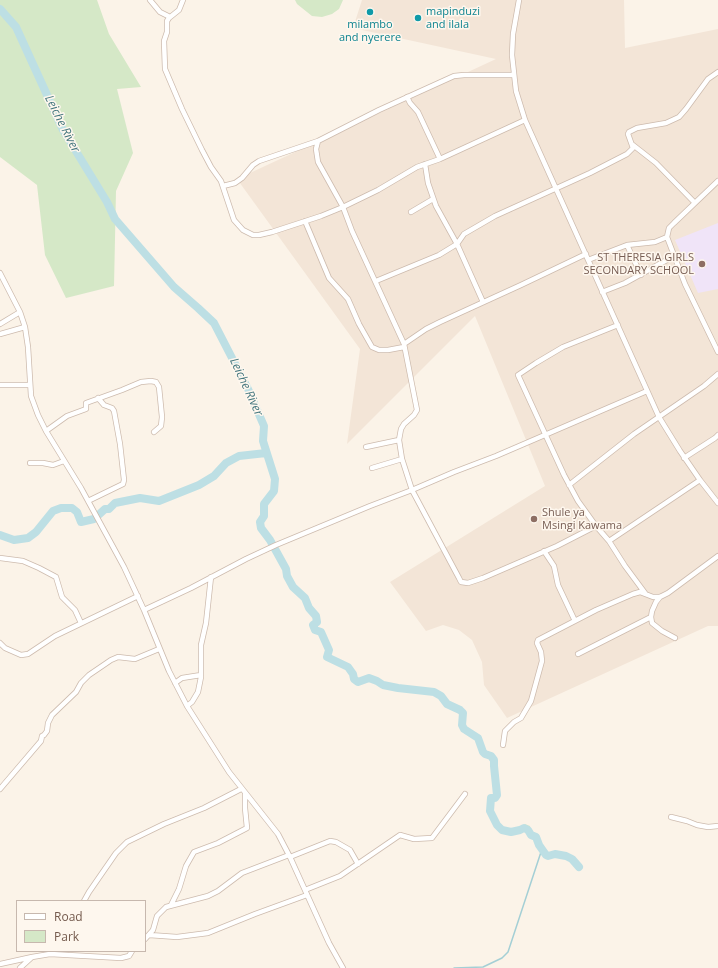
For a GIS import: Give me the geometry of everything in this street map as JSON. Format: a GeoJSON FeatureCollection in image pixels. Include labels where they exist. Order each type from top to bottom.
{"type":"FeatureCollection","features":[{"type":"Feature","properties":{"kind":"street"},"geometry":{"type":"LineString","coordinates":[[150,0],[160,12],[170,17]]}},
{"type":"Feature","properties":{"kind":"street"},"geometry":{"type":"LineString","coordinates":[[183,0],[179,10],[167,21],[167,32],[164,41],[165,69],[202,150],[223,186],[234,220],[238,226],[248,233],[259,236],[343,207],[378,190],[408,172],[525,120]]}},
{"type":"Feature","properties":{"kind":"street"},"geometry":{"type":"LineString","coordinates":[[519,0],[513,34],[512,55],[516,92],[525,120],[659,416],[684,458],[718,502]]}},
{"type":"Feature","properties":{"kind":"street"},"geometry":{"type":"LineString","coordinates":[[694,203],[656,164],[633,145],[628,134],[637,128],[666,123],[679,117],[708,79],[718,72]]}},
{"type":"Feature","properties":{"kind":"street"},"geometry":{"type":"LineString","coordinates":[[223,186],[235,183],[259,161],[318,141],[379,110],[454,76],[513,75]]}},
{"type":"Feature","properties":{"kind":"street"},"geometry":{"type":"LineString","coordinates":[[407,97],[418,112],[440,159]]}},
{"type":"Feature","properties":{"kind":"street"},"geometry":{"type":"LineString","coordinates":[[318,141],[316,149],[318,162],[343,207],[352,231],[404,345],[417,410],[414,415],[404,424],[401,429],[399,440],[402,459],[412,490],[462,582],[468,583],[483,578],[557,546],[596,526]]}},
{"type":"Feature","properties":{"kind":"street"},"geometry":{"type":"LineString","coordinates":[[376,281],[439,255],[457,244],[464,234],[484,222],[556,188],[590,174],[627,154],[633,148],[633,145]]}},
{"type":"Feature","properties":{"kind":"street"},"geometry":{"type":"LineString","coordinates":[[425,164],[433,199],[457,244],[483,302]]}},
{"type":"Feature","properties":{"kind":"street"},"geometry":{"type":"LineString","coordinates":[[718,181],[669,228],[667,237],[685,284],[718,352]]}},
{"type":"Feature","properties":{"kind":"street"},"geometry":{"type":"LineString","coordinates":[[410,212],[433,199]]}},
{"type":"Feature","properties":{"kind":"street"},"geometry":{"type":"LineString","coordinates":[[305,221],[329,278],[348,299],[359,324],[372,347],[383,350],[404,345],[426,329],[586,254]]}},
{"type":"Feature","properties":{"kind":"street"},"geometry":{"type":"LineString","coordinates":[[588,260],[627,245],[655,242],[667,237]]}},
{"type":"Feature","properties":{"kind":"street"},"geometry":{"type":"LineString","coordinates":[[627,245],[640,276]]}},
{"type":"Feature","properties":{"kind":"street"},"geometry":{"type":"LineString","coordinates":[[602,292],[640,276],[674,256]]}},
{"type":"Feature","properties":{"kind":"street"},"geometry":{"type":"LineString","coordinates":[[0,273],[20,312],[25,327],[28,347],[30,385],[34,405],[46,431],[88,501],[138,596],[175,683],[187,706],[212,747],[241,789],[274,830],[290,856],[329,943],[343,968]]}},
{"type":"Feature","properties":{"kind":"street"},"geometry":{"type":"LineString","coordinates":[[0,324],[20,312]]}},
{"type":"Feature","properties":{"kind":"street"},"geometry":{"type":"LineString","coordinates":[[618,325],[563,347],[530,366],[518,375],[569,485],[578,501],[609,541],[645,593]]}},
{"type":"Feature","properties":{"kind":"street"},"geometry":{"type":"LineString","coordinates":[[0,334],[25,327]]}},
{"type":"Feature","properties":{"kind":"street"},"geometry":{"type":"LineString","coordinates":[[569,485],[634,434],[717,376]]}},
{"type":"Feature","properties":{"kind":"street"},"geometry":{"type":"LineString","coordinates":[[46,431],[66,416],[86,409],[86,403],[141,382],[156,382],[160,388],[162,421],[161,426],[154,432]]}},
{"type":"Feature","properties":{"kind":"street"},"geometry":{"type":"LineString","coordinates":[[0,385],[30,385]]}},
{"type":"Feature","properties":{"kind":"street"},"geometry":{"type":"LineString","coordinates":[[144,610],[246,558],[370,506],[496,456],[647,391]]}},
{"type":"Feature","properties":{"kind":"street"},"geometry":{"type":"LineString","coordinates":[[88,501],[123,484],[124,480],[114,411],[112,408],[104,405],[98,398]]}},
{"type":"Feature","properties":{"kind":"street"},"geometry":{"type":"LineString","coordinates":[[684,458],[718,435]]}},
{"type":"Feature","properties":{"kind":"street"},"geometry":{"type":"LineString","coordinates":[[366,447],[399,440]]}},
{"type":"Feature","properties":{"kind":"street"},"geometry":{"type":"LineString","coordinates":[[372,468],[402,459]]}},
{"type":"Feature","properties":{"kind":"street"},"geometry":{"type":"LineString","coordinates":[[30,463],[53,465],[64,461]]}},
{"type":"Feature","properties":{"kind":"street"},"geometry":{"type":"LineString","coordinates":[[609,541],[700,480]]}},
{"type":"Feature","properties":{"kind":"street"},"geometry":{"type":"LineString","coordinates":[[544,551],[554,566],[558,585],[575,621]]}},
{"type":"Feature","properties":{"kind":"street"},"geometry":{"type":"LineString","coordinates":[[503,744],[505,731],[520,718],[531,701],[542,661],[537,643],[538,640],[596,610],[633,594],[640,592],[653,597],[660,597],[668,593],[718,556]]}},
{"type":"Feature","properties":{"kind":"street"},"geometry":{"type":"LineString","coordinates":[[0,558],[23,561],[56,577],[62,597],[75,610],[81,623]]}},
{"type":"Feature","properties":{"kind":"street"},"geometry":{"type":"LineString","coordinates":[[187,706],[192,702],[198,692],[201,675],[201,645],[206,623],[211,577]]}},
{"type":"Feature","properties":{"kind":"street"},"geometry":{"type":"LineString","coordinates":[[0,643],[5,648],[21,655],[28,654],[46,641],[138,596]]}},
{"type":"Feature","properties":{"kind":"street"},"geometry":{"type":"LineString","coordinates":[[660,597],[652,608],[652,623],[675,638]]}},
{"type":"Feature","properties":{"kind":"street"},"geometry":{"type":"LineString","coordinates":[[578,654],[651,617]]}},
{"type":"Feature","properties":{"kind":"street"},"geometry":{"type":"LineString","coordinates":[[0,789],[41,741],[42,736],[47,731],[48,722],[52,715],[76,692],[81,683],[89,675],[111,660],[118,658],[134,659],[160,649]]}},
{"type":"Feature","properties":{"kind":"street"},"geometry":{"type":"LineString","coordinates":[[175,683],[182,678],[201,675]]}},
{"type":"Feature","properties":{"kind":"street"},"geometry":{"type":"LineString","coordinates":[[85,900],[116,853],[127,842],[177,818],[204,808],[241,789]]}},
{"type":"Feature","properties":{"kind":"street"},"geometry":{"type":"LineString","coordinates":[[171,905],[179,889],[186,866],[194,852],[218,843],[247,828],[245,794]]}},
{"type":"Feature","properties":{"kind":"street"},"geometry":{"type":"LineString","coordinates":[[305,890],[340,876],[400,835],[414,839],[432,838],[465,794]]}},
{"type":"Feature","properties":{"kind":"street"},"geometry":{"type":"LineString","coordinates":[[671,817],[697,825],[708,827],[718,826]]}},
{"type":"Feature","properties":{"kind":"street"},"geometry":{"type":"LineString","coordinates":[[147,937],[153,930],[157,916],[160,912],[171,905],[208,896],[218,891],[242,873],[330,840],[350,850],[358,864]]}},
{"type":"Feature","properties":{"kind":"street"},"geometry":{"type":"LineString","coordinates":[[147,937],[177,937],[208,933],[307,895]]}},
{"type":"Feature","properties":{"kind":"street"},"geometry":{"type":"LineString","coordinates":[[20,968],[39,952]]}},
{"type":"Feature","properties":{"kind":"street"},"geometry":{"type":"LineString","coordinates":[[0,964],[50,954],[121,958],[129,956],[131,952]]}},
{"type":"Feature","properties":{"kind":"shaded area"},"geometry":{"type":"Polygon","coordinates":[[[362,0],[624,0],[625,48],[718,29],[718,626],[708,626],[507,718],[484,685],[482,662],[472,640],[459,630],[443,625],[426,631],[390,582],[545,486],[475,316],[347,444],[360,349],[237,179],[496,59],[353,28],[362,0]]]}},
{"type":"Feature","properties":{"kind":"shaded area","name":"ST THERESIA GIRLS SECONDARY SCHOOL"},"geometry":{"type":"Polygon","coordinates":[[[718,223],[718,289],[698,293],[675,240],[718,223]]]}},
{"type":"Feature","properties":{"kind":"green space"},"geometry":{"type":"Polygon","coordinates":[[[0,0],[97,0],[109,34],[141,87],[117,89],[133,153],[116,191],[114,286],[66,298],[45,255],[37,185],[0,157],[0,0]]]}},
{"type":"Feature","properties":{"kind":"green space"},"geometry":{"type":"Polygon","coordinates":[[[295,0],[343,0],[339,9],[332,14],[322,17],[312,16],[297,4],[295,0]]]}},
{"type":"Feature","properties":{"kind":"green space"},"geometry":{"type":"Polygon","coordinates":[[[525,824],[530,826],[531,832],[538,834],[538,838],[533,839],[524,831],[512,831],[521,828],[525,824]]]}},
{"type":"Feature","properties":{"kind":"waterway","name":"Leiche River"},"geometry":{"type":"LineString","coordinates":[[0,9],[16,27],[63,130],[107,202],[115,219],[174,287],[214,323],[248,389],[264,426],[263,441],[275,479],[274,491],[264,504],[264,516],[260,522],[261,528],[270,540],[286,569],[287,576],[293,587],[305,598],[309,608],[316,616],[317,622],[313,625],[315,630],[321,632],[329,650],[327,657],[348,667],[353,674],[354,679],[358,682],[369,678],[383,685],[434,692],[441,696],[447,704],[460,710],[463,713],[462,725],[464,729],[478,738],[483,752],[491,756],[494,760],[497,795],[495,798],[491,798],[490,811],[497,825],[502,830],[511,832],[524,828],[528,830],[531,835],[536,837],[539,845],[546,855],[548,856],[555,854],[566,856],[572,859],[579,867]]}},
{"type":"Feature","properties":{"kind":"waterway"},"geometry":{"type":"LineString","coordinates":[[0,535],[14,540],[28,538],[36,532],[53,511],[61,508],[72,508],[77,512],[81,522],[94,519],[105,509],[109,509],[115,503],[140,498],[159,501],[199,485],[214,476],[226,463],[239,456],[266,453]]}},
{"type":"Feature","properties":{"kind":"waterway"},"geometry":{"type":"LineString","coordinates":[[454,968],[483,967],[502,958],[508,952],[542,849]]}},
{"type":"Feature","properties":{"kind":"place","name":"milambo and nyerere"},"geometry":{"type":"Point","coordinates":[370,12]}},
{"type":"Feature","properties":{"kind":"place","name":"mapinduzi and ilala"},"geometry":{"type":"Point","coordinates":[418,18]}},
{"type":"Feature","properties":{"kind":"place","name":"ST THERESIA GIRLS SECONDARY SCHOOL"},"geometry":{"type":"Point","coordinates":[702,264]}},
{"type":"Feature","properties":{"kind":"place","name":"Shule ya Msingi Kawama"},"geometry":{"type":"Point","coordinates":[534,519]}}]}
